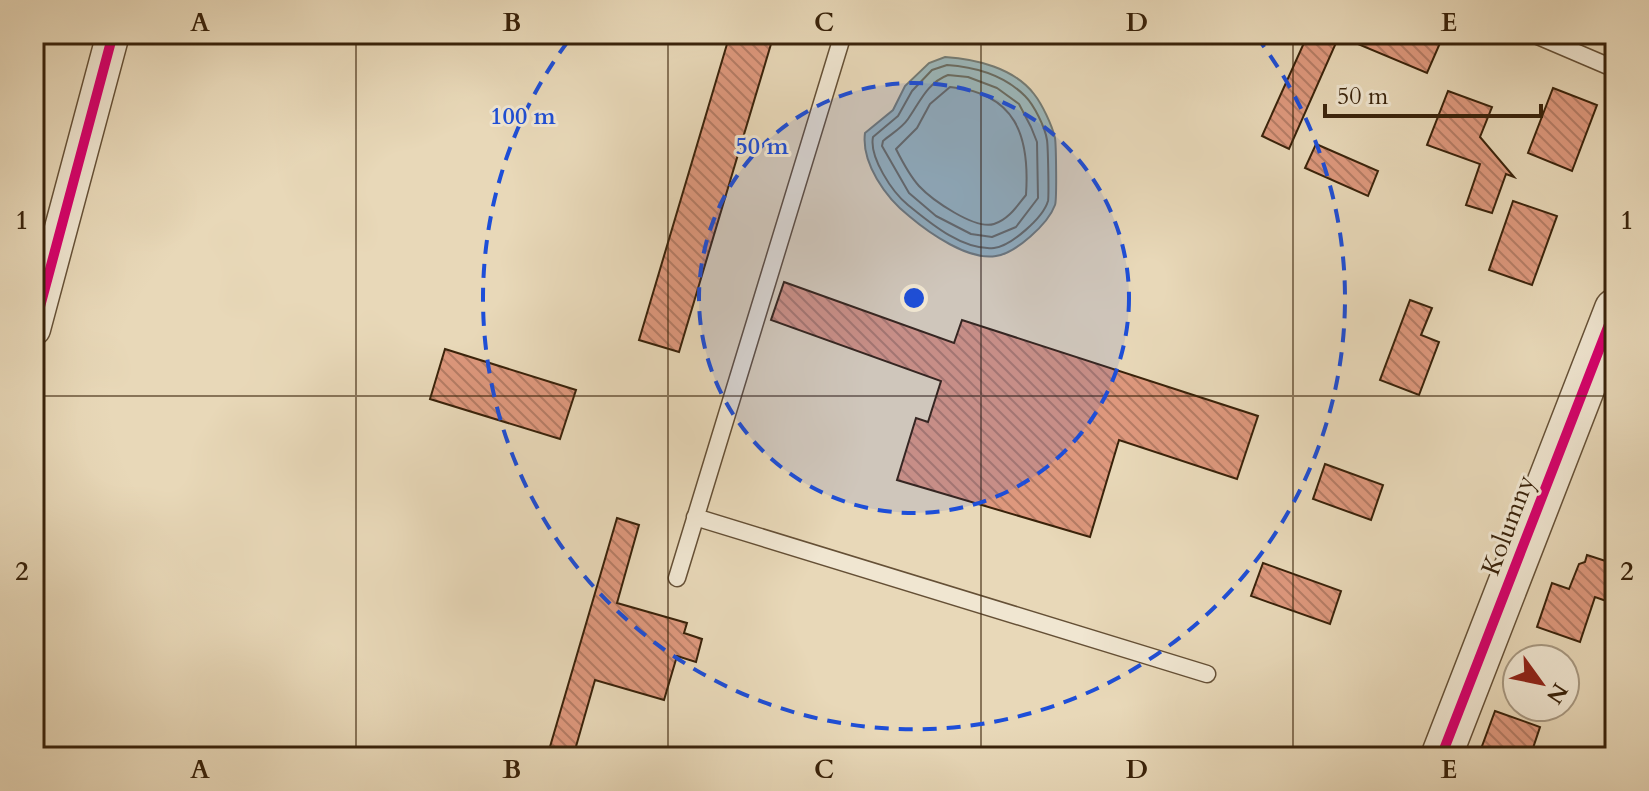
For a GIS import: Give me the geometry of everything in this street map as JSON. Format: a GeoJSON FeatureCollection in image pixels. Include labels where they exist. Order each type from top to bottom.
{"type":"FeatureCollection","features":[{"type":"Feature","properties":{"kind":"street"},"geometry":{"type":"LineString","coordinates":[[34,329],[45,241],[113,34]]}},
{"type":"Feature","properties":{"kind":"street","name":"Kolumny"},"geometry":{"type":"LineString","coordinates":[[1441,757],[1615,309]]}},
{"type":"Feature","properties":{"kind":"lane"},"geometry":{"type":"LineString","coordinates":[[677,578],[843,34]]}},
{"type":"Feature","properties":{"kind":"lane"},"geometry":{"type":"LineString","coordinates":[[1533,34],[1615,69]]}},
{"type":"Feature","properties":{"kind":"lane"},"geometry":{"type":"LineString","coordinates":[[695,517],[1207,674]]}},
{"type":"Feature","properties":{"kind":"water"},"geometry":{"type":"Polygon","coordinates":[[[945,57],[994,66],[1026,85],[1037,98],[1055,138],[1055,205],[1039,229],[1004,254],[985,256],[962,250],[917,223],[884,190],[867,156],[865,133],[893,110],[905,86],[929,63],[945,57]]]}},
{"type":"Feature","properties":{"kind":"building"},"geometry":{"type":"Polygon","coordinates":[[[730,34],[774,34],[679,352],[639,340],[730,34]]]}},
{"type":"Feature","properties":{"kind":"building"},"geometry":{"type":"Polygon","coordinates":[[[1308,34],[1444,34],[1427,73],[1339,36],[1289,149],[1262,136],[1308,34]]]}},
{"type":"Feature","properties":{"kind":"building"},"geometry":{"type":"Polygon","coordinates":[[[1553,88],[1597,105],[1572,171],[1528,153],[1553,88]]]}},
{"type":"Feature","properties":{"kind":"building"},"geometry":{"type":"Polygon","coordinates":[[[1448,91],[1492,107],[1480,137],[1514,177],[1506,174],[1492,213],[1466,205],[1480,164],[1427,145],[1448,91]]]}},
{"type":"Feature","properties":{"kind":"building"},"geometry":{"type":"Polygon","coordinates":[[[1316,144],[1378,171],[1368,196],[1305,168],[1316,144]]]}},
{"type":"Feature","properties":{"kind":"building"},"geometry":{"type":"Polygon","coordinates":[[[1513,201],[1557,216],[1532,285],[1489,270],[1513,201]]]}},
{"type":"Feature","properties":{"kind":"building"},"geometry":{"type":"Polygon","coordinates":[[[784,282],[954,343],[962,320],[1258,416],[1237,479],[1119,440],[1090,537],[897,480],[916,418],[928,422],[941,381],[771,320],[784,282]]]}},
{"type":"Feature","properties":{"kind":"building"},"geometry":{"type":"Polygon","coordinates":[[[1410,300],[1432,308],[1421,335],[1439,342],[1419,395],[1380,380],[1410,300]]]}},
{"type":"Feature","properties":{"kind":"building"},"geometry":{"type":"Polygon","coordinates":[[[445,349],[576,390],[560,439],[430,399],[445,349]]]}},
{"type":"Feature","properties":{"kind":"building"},"geometry":{"type":"Polygon","coordinates":[[[1325,464],[1383,485],[1371,520],[1313,499],[1325,464]]]}},
{"type":"Feature","properties":{"kind":"building"},"geometry":{"type":"Polygon","coordinates":[[[617,518],[639,525],[617,603],[687,623],[684,633],[702,639],[696,662],[677,656],[664,700],[595,680],[573,757],[547,757],[617,518]]]}},
{"type":"Feature","properties":{"kind":"building"},"geometry":{"type":"Polygon","coordinates":[[[1587,555],[1615,564],[1615,604],[1595,597],[1580,642],[1537,627],[1552,583],[1569,589],[1579,564],[1585,562],[1587,555]]]}},
{"type":"Feature","properties":{"kind":"building"},"geometry":{"type":"Polygon","coordinates":[[[1263,563],[1341,591],[1330,624],[1251,596],[1263,563]]]}},
{"type":"Feature","properties":{"kind":"building"},"geometry":{"type":"Polygon","coordinates":[[[1495,711],[1501,713],[1501,723],[1529,723],[1540,727],[1530,757],[1478,757],[1495,711]]]}},
{"type":"Feature","properties":{"kind":"cycle path"},"geometry":{"type":"LineString","coordinates":[[34,329],[113,34]]}},
{"type":"Feature","properties":{"kind":"cycle path"},"geometry":{"type":"LineString","coordinates":[[1441,757],[1615,309]]}}]}
